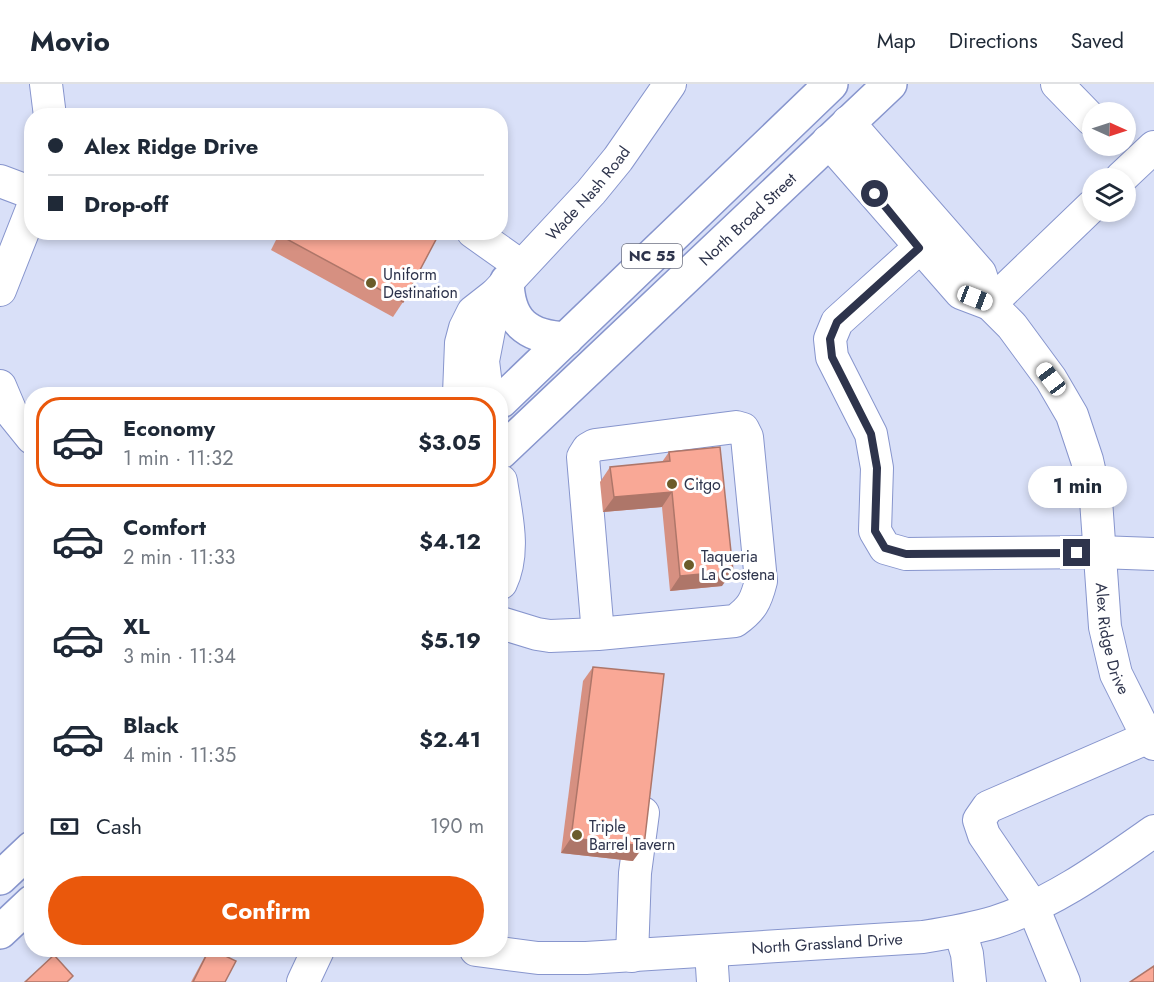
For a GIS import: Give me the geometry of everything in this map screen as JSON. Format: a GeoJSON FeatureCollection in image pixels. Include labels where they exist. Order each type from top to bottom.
{"type":"FeatureCollection","features":[{"type":"Feature","properties":{"kind":"highway","name":"NC 55"},"geometry":{"type":"LineString","coordinates":[[508,394],[831,84]]}},
{"type":"Feature","properties":{"kind":"highway","name":"North Broad Street"},"geometry":{"type":"LineString","coordinates":[[508,445],[890,84]]}},
{"type":"Feature","properties":{"kind":"highway"},"geometry":{"type":"LineString","coordinates":[[508,280],[511,309],[518,321],[528,330],[541,336],[566,339]]}},
{"type":"Feature","properties":{"kind":"highway"},"geometry":{"type":"LineString","coordinates":[[0,878],[24,856]]}},
{"type":"Feature","properties":{"kind":"highway"},"geometry":{"type":"LineString","coordinates":[[0,932],[24,910]]}},
{"type":"Feature","properties":{"kind":"street"},"geometry":{"type":"LineString","coordinates":[[46,84],[49,108]]}},
{"type":"Feature","properties":{"kind":"street","name":"Wade Nash Road"},"geometry":{"type":"LineString","coordinates":[[459,387],[460,358],[465,328],[473,312],[508,280],[591,192],[618,159],[670,84]]}},
{"type":"Feature","properties":{"kind":"street"},"geometry":{"type":"LineString","coordinates":[[1058,84],[1082,109]]}},
{"type":"Feature","properties":{"kind":"street","name":"Alex Ridge Drive"},"geometry":{"type":"LineString","coordinates":[[838,131],[919,248],[961,293],[990,304],[1012,326],[1051,379],[1072,415],[1088,460],[1096,500],[1105,627],[1116,674],[1152,741]]}},
{"type":"Feature","properties":{"kind":"street","name":"Alex Ridge Drive"},"geometry":{"type":"LineString","coordinates":[[838,131],[980,273],[990,304]]}},
{"type":"Feature","properties":{"kind":"street"},"geometry":{"type":"LineString","coordinates":[[0,181],[24,191]]}},
{"type":"Feature","properties":{"kind":"street"},"geometry":{"type":"LineString","coordinates":[[990,304],[1082,216]]}},
{"type":"Feature","properties":{"kind":"street"},"geometry":{"type":"LineString","coordinates":[[0,290],[24,229]]}},
{"type":"Feature","properties":{"kind":"street"},"geometry":{"type":"LineString","coordinates":[[479,240],[508,280],[483,361],[486,387]]}},
{"type":"Feature","properties":{"kind":"street"},"geometry":{"type":"LineString","coordinates":[[919,248],[837,322],[830,339],[832,357],[871,434],[877,468],[875,531],[885,548],[906,554],[1099,552],[1154,554]]}},
{"type":"Feature","properties":{"kind":"street"},"geometry":{"type":"LineString","coordinates":[[1,393],[11,412],[24,428]]}},
{"type":"Feature","properties":{"kind":"street"},"geometry":{"type":"LineString","coordinates":[[508,625],[550,636],[598,634],[735,621],[748,612],[756,598],[761,581],[747,437],[743,429],[736,427],[595,445],[588,449],[584,457],[598,634]]}},
{"type":"Feature","properties":{"kind":"street"},"geometry":{"type":"LineString","coordinates":[[1064,982],[1033,907],[984,835],[979,820],[988,807],[1152,741]]}},
{"type":"Feature","properties":{"kind":"street"},"geometry":{"type":"LineString","coordinates":[[632,956],[635,873],[647,782]]}},
{"type":"Feature","properties":{"kind":"street","name":"North Grassland Drive"},"geometry":{"type":"LineString","coordinates":[[495,959],[632,956],[923,937],[960,931],[1033,907],[1098,870],[1154,831]]}},
{"type":"Feature","properties":{"kind":"street"},"geometry":{"type":"LineString","coordinates":[[960,931],[967,954],[970,982]]}},
{"type":"Feature","properties":{"kind":"street"},"geometry":{"type":"LineString","coordinates":[[711,951],[713,982]]}},
{"type":"Feature","properties":{"kind":"street"},"geometry":{"type":"LineString","coordinates":[[303,982],[315,957]]}},
{"type":"Feature","properties":{"kind":"building"},"geometry":{"type":"Polygon","coordinates":[[[288,240],[436,240],[403,302],[288,240]]]}},
{"type":"Feature","properties":{"kind":"building"},"geometry":{"type":"Polygon","coordinates":[[[720,447],[733,571],[680,576],[672,492],[614,497],[610,467],[670,461],[669,452],[720,447]]]}},
{"type":"Feature","properties":{"kind":"building"},"geometry":{"type":"Polygon","coordinates":[[[593,667],[664,674],[644,846],[571,838],[593,667]]]}},
{"type":"Feature","properties":{"kind":"building"},"geometry":{"type":"Polygon","coordinates":[[[52,957],[56,957],[73,976],[67,982],[25,982],[52,957]]]}},
{"type":"Feature","properties":{"kind":"building"},"geometry":{"type":"Polygon","coordinates":[[[206,957],[228,957],[236,961],[225,982],[193,982],[206,957]]]}},
{"type":"Feature","properties":{"kind":"building"},"geometry":{"type":"Polygon","coordinates":[[[1154,966],[1154,982],[1130,982],[1154,966]]]}},
{"type":"Feature","properties":{"kind":"place","name":"Uniform Destination"},"geometry":{"type":"Point","coordinates":[371,283]}},
{"type":"Feature","properties":{"kind":"place","name":"Citgo"},"geometry":{"type":"Point","coordinates":[672,484]}},
{"type":"Feature","properties":{"kind":"place","name":"Taqueria La Costena"},"geometry":{"type":"Point","coordinates":[689,565]}},
{"type":"Feature","properties":{"kind":"place","name":"Triple Barrel Tavern"},"geometry":{"type":"Point","coordinates":[577,835]}},
{"type":"Feature","properties":{"kind":"route"},"geometry":{"type":"LineString","coordinates":[[875,194],[919,248],[837,322],[830,339],[832,357],[871,434],[877,468],[875,531],[885,548],[906,554],[1077,553]]}}]}
